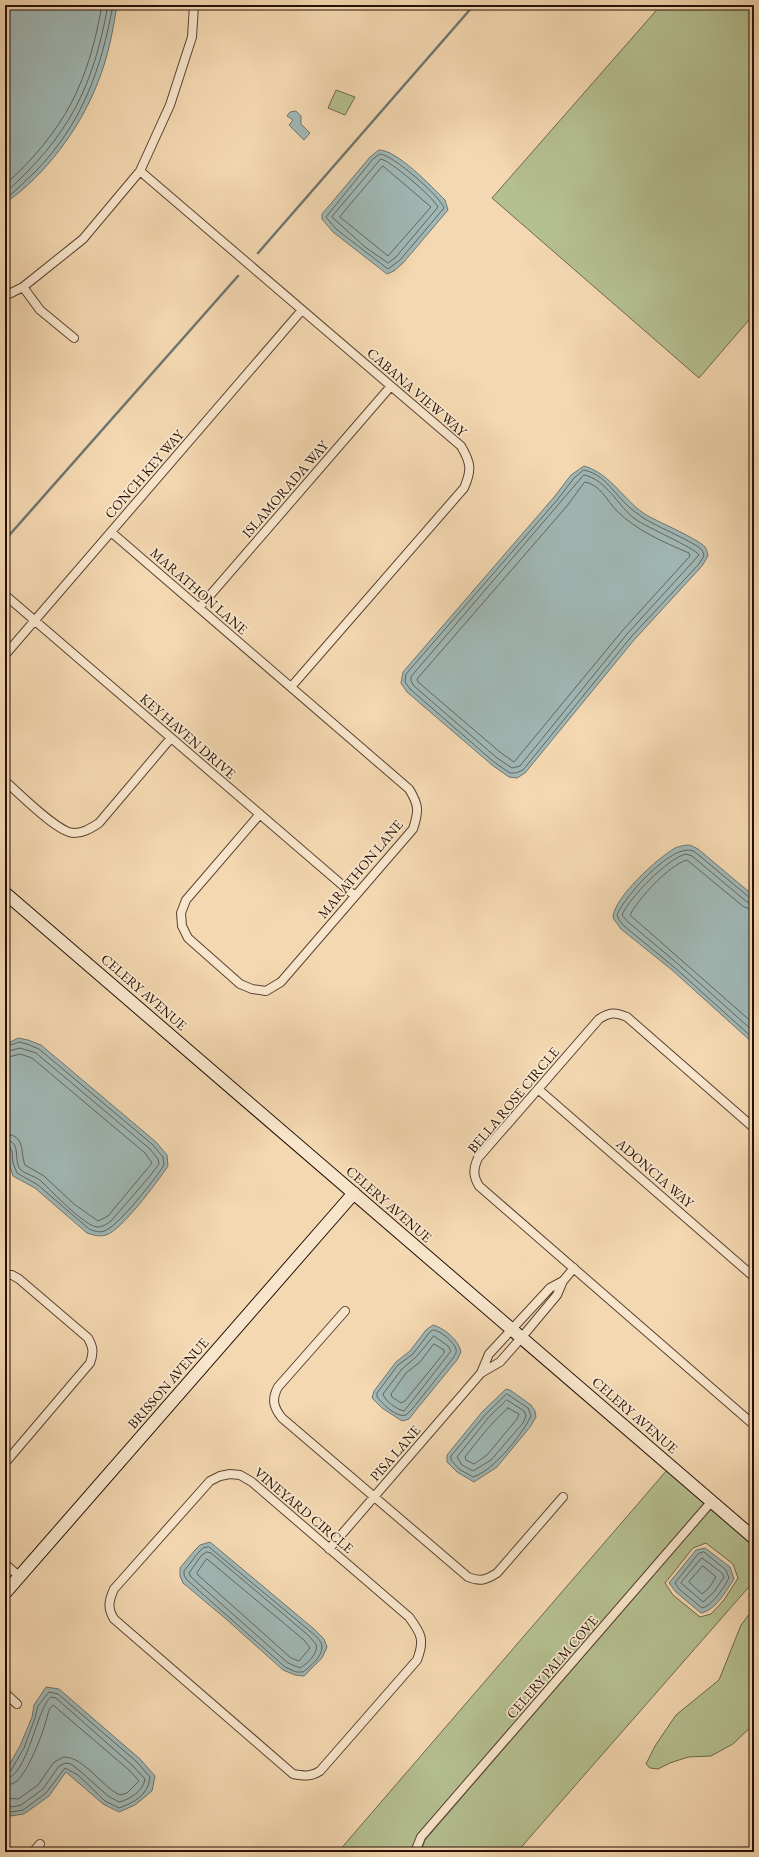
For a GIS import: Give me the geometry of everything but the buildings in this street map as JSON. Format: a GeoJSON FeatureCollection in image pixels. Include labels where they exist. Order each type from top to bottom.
{"type":"FeatureCollection","features":[{"type":"Feature","properties":{"kind":"main road","name":"CELERY AVENUE"},"geometry":{"type":"LineString","coordinates":[[5,893],[754,1538]]}},
{"type":"Feature","properties":{"kind":"main road","name":"BRISSON AVENUE"},"geometry":{"type":"LineString","coordinates":[[5,1593],[354,1193]]}},
{"type":"Feature","properties":{"kind":"street"},"geometry":{"type":"LineString","coordinates":[[5,296],[23,287],[83,239],[140,171],[170,105],[192,37],[194,5]]}},
{"type":"Feature","properties":{"kind":"street","name":"CABANA VIEW WAY"},"geometry":{"type":"LineString","coordinates":[[140,171],[460,446],[468,460],[469,475],[464,488],[291,687]]}},
{"type":"Feature","properties":{"kind":"street"},"geometry":{"type":"LineString","coordinates":[[23,287],[40,310],[74,338]]}},
{"type":"Feature","properties":{"kind":"street","name":"CONCH KEY WAY"},"geometry":{"type":"LineString","coordinates":[[5,655],[302,310]]}},
{"type":"Feature","properties":{"kind":"street","name":"ISLAMORADA WAY"},"geometry":{"type":"LineString","coordinates":[[199,608],[391,386]]}},
{"type":"Feature","properties":{"kind":"street","name":"MARATHON LANE"},"geometry":{"type":"LineString","coordinates":[[111,532],[409,789],[416,800],[418,814],[413,829],[281,982],[266,991],[252,989],[240,984],[188,938],[182,926],[181,913],[186,900],[260,814]]}},
{"type":"Feature","properties":{"kind":"street","name":"KEY HAVEN DRIVE"},"geometry":{"type":"LineString","coordinates":[[5,595],[355,896]]}},
{"type":"Feature","properties":{"kind":"street"},"geometry":{"type":"LineString","coordinates":[[5,781],[61,830],[73,833],[87,831],[99,823],[171,738]]}},
{"type":"Feature","properties":{"kind":"street","name":"BELLA ROSE CIRCLE"},"geometry":{"type":"LineString","coordinates":[[754,1128],[626,1017],[616,1012],[606,1014],[599,1019],[478,1158],[474,1168],[474,1178],[479,1186],[754,1425]]}},
{"type":"Feature","properties":{"kind":"street","name":"ADONCIA WAY"},"geometry":{"type":"LineString","coordinates":[[538,1089],[754,1277]]}},
{"type":"Feature","properties":{"kind":"street"},"geometry":{"type":"LineString","coordinates":[[563,1281],[574,1268]]}},
{"type":"Feature","properties":{"kind":"street"},"geometry":{"type":"LineString","coordinates":[[5,1275],[12,1275],[19,1279],[88,1338],[92,1346],[93,1354],[90,1363],[5,1463]]}},
{"type":"Feature","properties":{"kind":"street","name":"PISA LANE"},"geometry":{"type":"LineString","coordinates":[[329,1549],[481,1373],[490,1354],[550,1288],[563,1281]]}},
{"type":"Feature","properties":{"kind":"street","name":"PISA LANE"},"geometry":{"type":"LineString","coordinates":[[481,1373],[500,1362],[557,1295],[563,1281]]}},
{"type":"Feature","properties":{"kind":"street"},"geometry":{"type":"LineString","coordinates":[[345,1311],[278,1388],[274,1396],[275,1409],[282,1418],[374,1497],[468,1577],[479,1581],[488,1579],[497,1573],[563,1497]]}},
{"type":"Feature","properties":{"kind":"street","name":"VINEYARD CIRCLE"},"geometry":{"type":"LineString","coordinates":[[230,1474],[240,1475],[252,1482],[329,1549],[409,1616],[417,1627],[422,1639],[421,1650],[417,1660],[320,1771],[313,1776],[293,1774],[114,1619],[109,1611],[109,1599],[114,1589],[210,1481],[220,1476],[230,1474]]}},
{"type":"Feature","properties":{"kind":"street","name":"CELERY PALM COVE"},"geometry":{"type":"LineString","coordinates":[[415,1852],[421,1837],[712,1501]]}},
{"type":"Feature","properties":{"kind":"street"},"geometry":{"type":"LineString","coordinates":[[5,1564],[19,1576]]}},
{"type":"Feature","properties":{"kind":"street"},"geometry":{"type":"LineString","coordinates":[[5,1693],[17,1704]]}},
{"type":"Feature","properties":{"kind":"street"},"geometry":{"type":"LineString","coordinates":[[33,1852],[40,1844]]}},
{"type":"Feature","properties":{"kind":"green space"},"geometry":{"type":"Polygon","coordinates":[[[661,5],[754,5],[754,314],[699,378],[492,198],[661,5]]]}},
{"type":"Feature","properties":{"kind":"green space"},"geometry":{"type":"Polygon","coordinates":[[[336,90],[355,97],[345,115],[328,108],[336,90]]]}},
{"type":"Feature","properties":{"kind":"green space"},"geometry":{"type":"Polygon","coordinates":[[[667,1470],[705,1502],[418,1834],[411,1852],[338,1852],[667,1470]]]}},
{"type":"Feature","properties":{"kind":"green space"},"geometry":{"type":"Polygon","coordinates":[[[712,1508],[754,1545],[754,1581],[517,1852],[421,1852],[425,1840],[712,1508]],[[706,1543],[693,1548],[665,1583],[673,1595],[700,1617],[711,1614],[724,1600],[738,1578],[733,1564],[706,1543]]]}},
{"type":"Feature","properties":{"kind":"green space"},"geometry":{"type":"Polygon","coordinates":[[[754,1608],[754,1724],[733,1744],[711,1756],[688,1757],[658,1769],[650,1768],[646,1764],[655,1746],[676,1715],[719,1680],[741,1625],[754,1608]]]}},
{"type":"Feature","properties":{"kind":"water"},"geometry":{"type":"Polygon","coordinates":[[[5,5],[117,5],[105,63],[91,99],[82,116],[72,133],[48,165],[20,192],[5,203],[5,5]]]}},
{"type":"Feature","properties":{"kind":"water"},"geometry":{"type":"Polygon","coordinates":[[[296,111],[301,116],[301,124],[310,133],[304,140],[289,125],[293,120],[287,116],[290,112],[296,111]]]}},
{"type":"Feature","properties":{"kind":"water"},"geometry":{"type":"Polygon","coordinates":[[[379,150],[395,156],[414,170],[445,200],[448,210],[403,263],[394,271],[387,274],[333,232],[322,219],[322,214],[370,157],[379,150]]]}},
{"type":"Feature","properties":{"kind":"water"},"geometry":{"type":"Polygon","coordinates":[[[584,466],[602,475],[648,516],[701,544],[706,548],[708,556],[702,566],[634,640],[525,773],[517,778],[509,777],[492,765],[407,692],[401,683],[403,672],[555,496],[571,475],[584,466]]]}},
{"type":"Feature","properties":{"kind":"water"},"geometry":{"type":"Polygon","coordinates":[[[690,845],[698,849],[754,896],[754,1044],[672,970],[621,929],[613,918],[620,900],[648,869],[675,848],[690,845]]]}},
{"type":"Feature","properties":{"kind":"water"},"geometry":{"type":"Polygon","coordinates":[[[18,1038],[41,1045],[156,1142],[167,1155],[168,1166],[139,1205],[113,1232],[103,1236],[87,1233],[35,1188],[13,1176],[9,1164],[8,1152],[5,1146],[5,1045],[18,1038]]]}},
{"type":"Feature","properties":{"kind":"water"},"geometry":{"type":"Polygon","coordinates":[[[433,1325],[450,1335],[457,1343],[461,1352],[457,1360],[409,1419],[402,1421],[382,1408],[372,1398],[374,1391],[396,1362],[410,1351],[426,1330],[433,1325]]]}},
{"type":"Feature","properties":{"kind":"water"},"geometry":{"type":"Polygon","coordinates":[[[506,1389],[510,1390],[531,1405],[535,1411],[536,1417],[530,1427],[497,1467],[474,1482],[457,1472],[447,1462],[447,1455],[482,1412],[506,1389]]]}},
{"type":"Feature","properties":{"kind":"water"},"geometry":{"type":"Polygon","coordinates":[[[210,1542],[324,1639],[327,1647],[322,1658],[304,1676],[295,1675],[283,1670],[183,1583],[180,1576],[180,1568],[200,1545],[210,1542]]]}},
{"type":"Feature","properties":{"kind":"water"},"geometry":{"type":"Polygon","coordinates":[[[705,1548],[730,1567],[734,1579],[716,1604],[701,1613],[676,1592],[669,1583],[696,1550],[705,1548]]]}},
{"type":"Feature","properties":{"kind":"water"},"geometry":{"type":"Polygon","coordinates":[[[46,1687],[59,1689],[140,1759],[155,1776],[152,1791],[135,1805],[119,1812],[103,1804],[66,1772],[49,1796],[24,1814],[10,1816],[5,1812],[5,1772],[20,1746],[32,1717],[34,1705],[46,1687]]]}},
{"type":"Feature","properties":{"kind":"waterway"},"geometry":{"type":"LineString","coordinates":[[258,253],[474,5]]}},
{"type":"Feature","properties":{"kind":"waterway"},"geometry":{"type":"LineString","coordinates":[[5,540],[238,276]]}}]}
